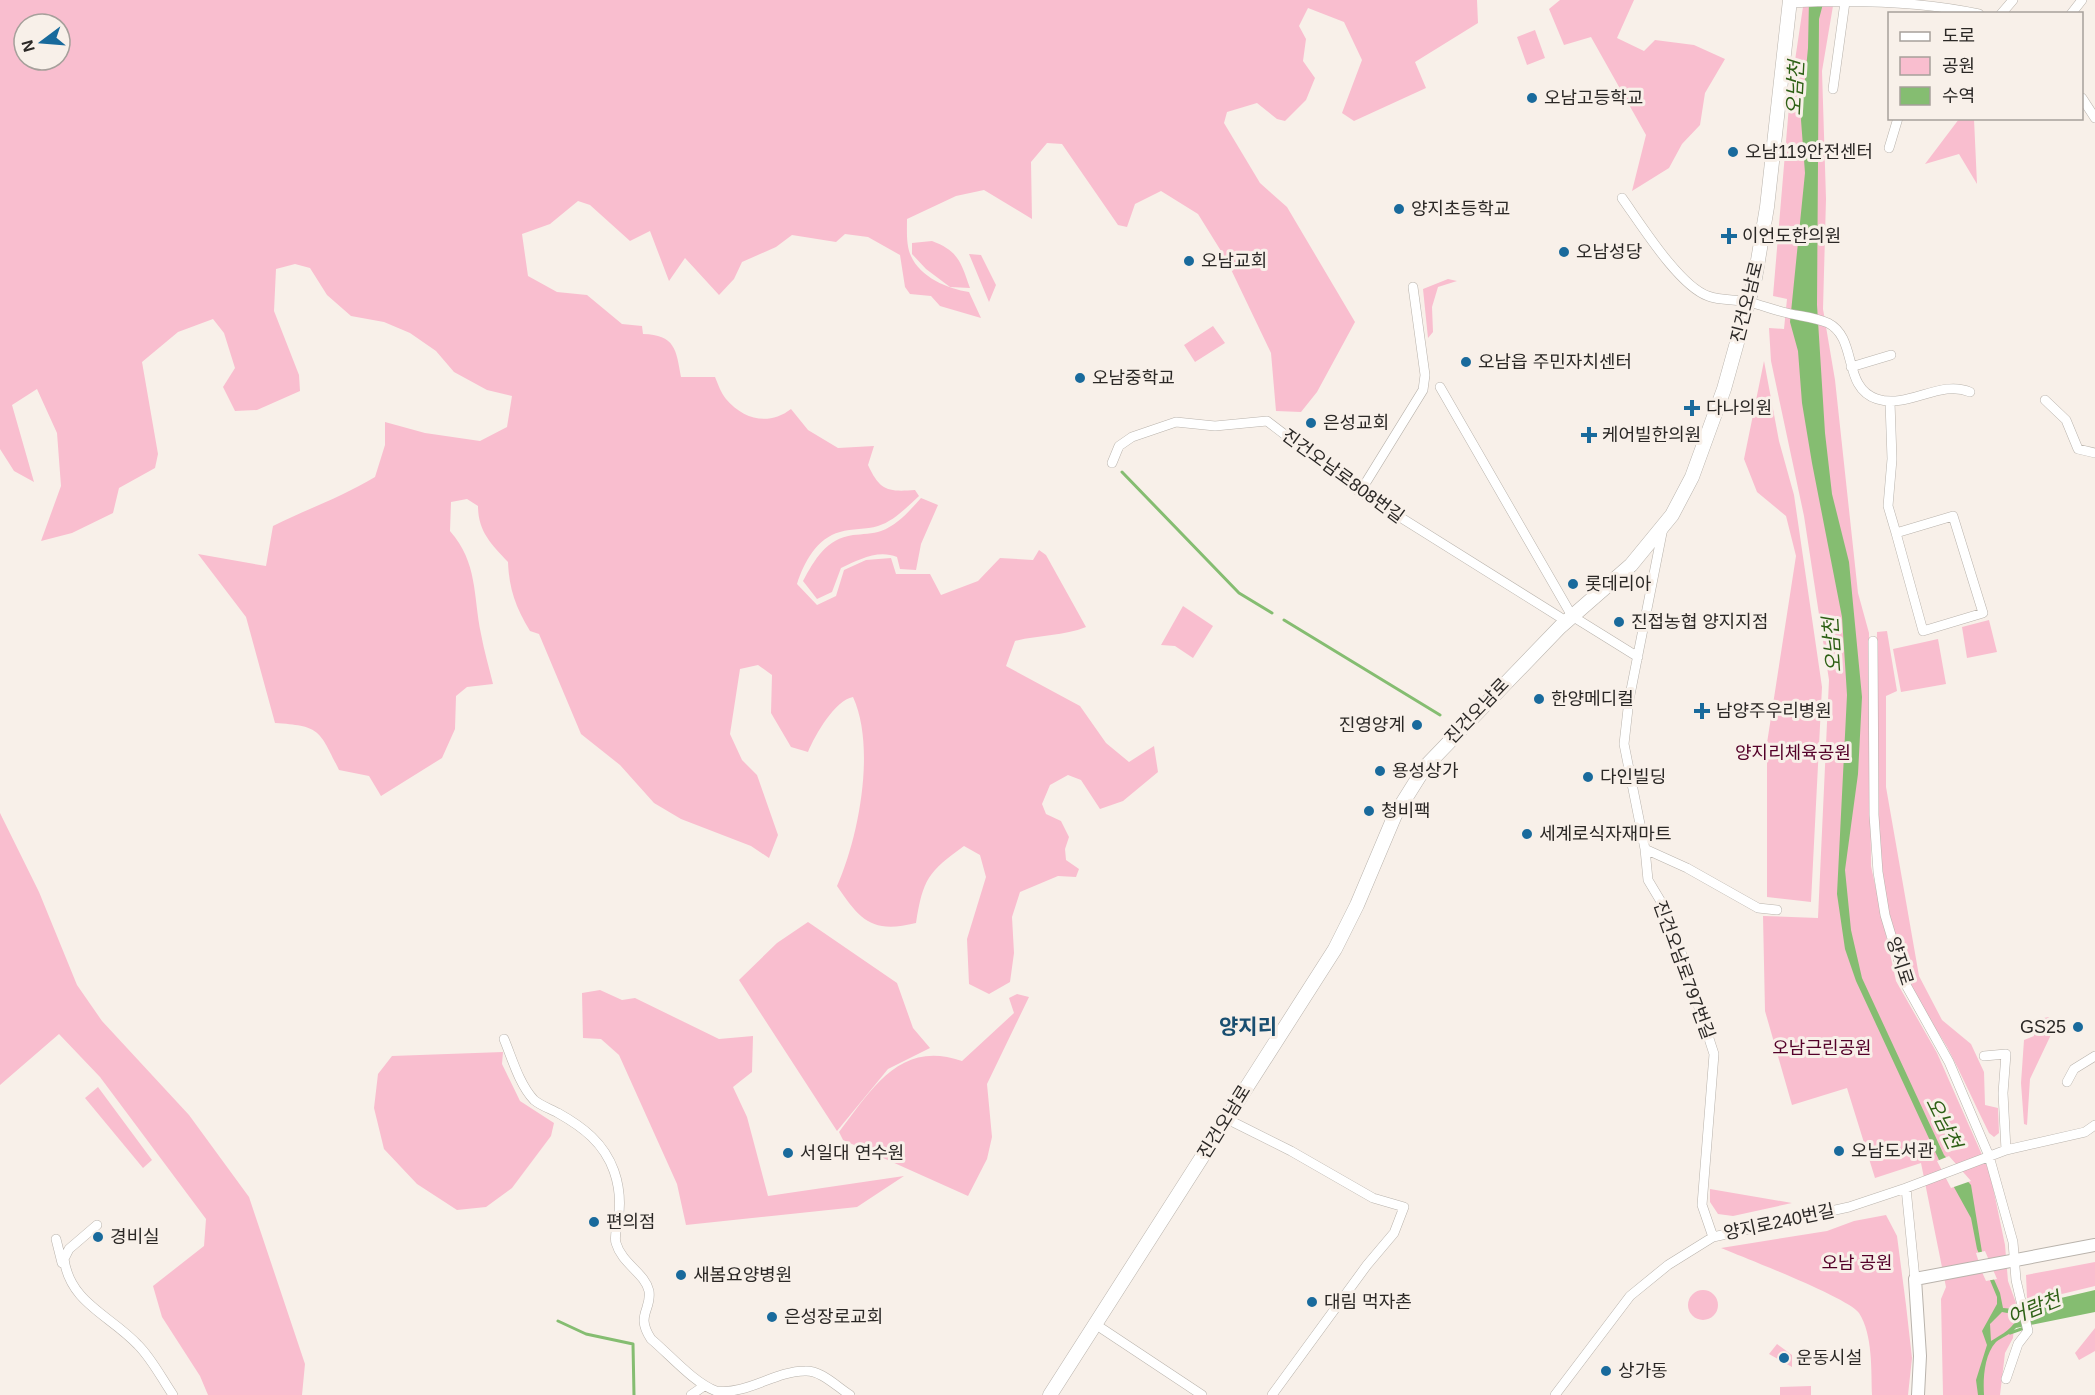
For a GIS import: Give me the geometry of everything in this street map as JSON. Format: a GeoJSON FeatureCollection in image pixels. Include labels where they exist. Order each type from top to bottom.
{"type":"FeatureCollection","features":[{"type":"Feature","properties":{"kind":"main road","name":"진건오남로"},"geometry":{"type":"LineString","coordinates":[[1050,1395],[1335,949],[1358,905],[1395,815],[1418,776],[1446,743],[1569,619],[1610,585],[1663,528],[1692,477],[1712,428],[1749,302],[1767,207],[1794,2]]}},
{"type":"Feature","properties":{"kind":"street"},"geometry":{"type":"LineString","coordinates":[[2003,12],[2013,0]]}},
{"type":"Feature","properties":{"kind":"street"},"geometry":{"type":"LineString","coordinates":[[2073,12],[2082,0]]}},
{"type":"Feature","properties":{"kind":"street"},"geometry":{"type":"LineString","coordinates":[[1794,2],[1878,2],[1945,7],[1969,12]]}},
{"type":"Feature","properties":{"kind":"street"},"geometry":{"type":"LineString","coordinates":[[1833,89],[1845,2]]}},
{"type":"Feature","properties":{"kind":"street"},"geometry":{"type":"LineString","coordinates":[[2083,100],[2095,118]]}},
{"type":"Feature","properties":{"kind":"street"},"geometry":{"type":"LineString","coordinates":[[1889,148],[1897,120]]}},
{"type":"Feature","properties":{"kind":"street"},"geometry":{"type":"LineString","coordinates":[[1622,198],[1671,266],[1707,296],[1749,302],[1828,323],[1839,332],[1857,384],[1868,396],[1890,402],[1901,402],[1950,388],[1960,388],[1970,392]]}},
{"type":"Feature","properties":{"kind":"street"},"geometry":{"type":"LineString","coordinates":[[1360,492],[1423,390],[1425,375],[1413,288]]}},
{"type":"Feature","properties":{"kind":"street"},"geometry":{"type":"LineString","coordinates":[[1851,367],[1891,355]]}},
{"type":"Feature","properties":{"kind":"street"},"geometry":{"type":"LineString","coordinates":[[1440,387],[1569,619]]}},
{"type":"Feature","properties":{"kind":"street"},"geometry":{"type":"LineString","coordinates":[[2045,400],[2066,420],[2078,449],[2095,453]]}},
{"type":"Feature","properties":{"kind":"street"},"geometry":{"type":"LineString","coordinates":[[1890,402],[1892,459],[1888,506],[1923,631],[1983,614],[1953,516],[1896,533]]}},
{"type":"Feature","properties":{"kind":"street","name":"진건오남로808번길"},"geometry":{"type":"LineString","coordinates":[[1112,463],[1119,446],[1132,437],[1176,422],[1215,426],[1267,421],[1360,492],[1569,619],[1638,657]]}},
{"type":"Feature","properties":{"kind":"street","name":"진건오남로797번길"},"geometry":{"type":"LineString","coordinates":[[1663,528],[1629,700],[1624,744],[1645,849],[1648,880],[1663,906],[1681,952],[1714,1054],[1702,1205],[1713,1237]]}},
{"type":"Feature","properties":{"kind":"street","name":"양지로"},"geometry":{"type":"LineString","coordinates":[[1873,641],[1874,815],[1878,872],[1885,915],[1906,985],[1949,1062],[1989,1156],[2007,1214],[2020,1298],[2028,1331],[2018,1344],[2006,1380]]}},
{"type":"Feature","properties":{"kind":"street"},"geometry":{"type":"LineString","coordinates":[[1645,849],[1687,868],[1758,908],[1777,910]]}},
{"type":"Feature","properties":{"kind":"street"},"geometry":{"type":"LineString","coordinates":[[504,1039],[526,1090],[536,1102],[575,1123],[604,1152],[620,1192],[615,1241],[623,1260],[645,1282],[648,1289],[649,1296],[643,1313],[645,1331],[651,1339],[704,1386],[723,1394],[748,1392],[806,1371],[819,1374],[850,1395]]}},
{"type":"Feature","properties":{"kind":"street"},"geometry":{"type":"LineString","coordinates":[[1984,1056],[2006,1054],[2003,1102],[2006,1150]]}},
{"type":"Feature","properties":{"kind":"street"},"geometry":{"type":"LineString","coordinates":[[2067,1082],[2074,1069],[2095,1056]]}},
{"type":"Feature","properties":{"kind":"street"},"geometry":{"type":"LineString","coordinates":[[1227,1119],[1291,1151],[1373,1198],[1404,1208],[1394,1233],[1367,1265],[1272,1395]]}},
{"type":"Feature","properties":{"kind":"street","name":"양지로240번길"},"geometry":{"type":"LineString","coordinates":[[1555,1395],[1630,1296],[1668,1265],[1713,1237],[1849,1207],[2006,1150],[2085,1132],[2095,1125]]}},
{"type":"Feature","properties":{"kind":"street"},"geometry":{"type":"LineString","coordinates":[[1906,1188],[1920,1356],[1918,1395]]}},
{"type":"Feature","properties":{"kind":"street"},"geometry":{"type":"LineString","coordinates":[[66,1273],[64,1259],[69,1249],[97,1225]]}},
{"type":"Feature","properties":{"kind":"street"},"geometry":{"type":"LineString","coordinates":[[56,1239],[70,1285],[82,1299],[139,1345],[173,1395]]}},
{"type":"Feature","properties":{"kind":"street"},"geometry":{"type":"LineString","coordinates":[[1914,1279],[2095,1245]]}},
{"type":"Feature","properties":{"kind":"street"},"geometry":{"type":"LineString","coordinates":[[1095,1324],[1202,1395]]}},
{"type":"Feature","properties":{"kind":"street"},"geometry":{"type":"LineString","coordinates":[[692,1395],[704,1386]]}},
{"type":"Feature","properties":{"kind":"green space"},"geometry":{"type":"Polygon","coordinates":[[[0,0],[1477,0],[1478,23],[1415,62],[1426,88],[1354,121],[1342,113],[1362,60],[1344,22],[1308,8],[1299,26],[1306,39],[1303,61],[1315,78],[1306,100],[1285,121],[1277,119],[1257,103],[1227,112],[1224,123],[1260,183],[1287,207],[1355,322],[1317,392],[1301,412],[1276,411],[1271,353],[1226,259],[1198,214],[1161,191],[1135,204],[1127,227],[1118,225],[1062,144],[1047,143],[1031,162],[1032,219],[984,190],[956,196],[907,219],[908,247],[915,263],[936,281],[969,292],[981,318],[940,306],[931,296],[910,294],[905,287],[900,255],[868,237],[845,234],[836,242],[792,235],[776,247],[742,262],[734,279],[719,295],[685,258],[669,281],[650,231],[630,241],[590,205],[578,201],[550,224],[522,234],[528,276],[557,292],[587,295],[622,324],[642,326],[643,334],[662,337],[672,345],[675,351],[681,377],[715,377],[726,399],[749,416],[774,418],[791,409],[808,430],[838,448],[874,446],[868,465],[881,485],[891,490],[915,490],[919,496],[889,521],[873,527],[832,535],[812,552],[797,584],[817,605],[836,596],[844,570],[866,560],[891,558],[896,574],[930,574],[941,595],[978,581],[1000,558],[1033,560],[1039,550],[1046,555],[1086,627],[1015,641],[1006,666],[1080,706],[1106,743],[1129,762],[1154,746],[1158,772],[1123,801],[1100,809],[1081,780],[1068,775],[1050,785],[1042,804],[1046,814],[1061,821],[1069,837],[1065,849],[1066,860],[1079,869],[1076,877],[1058,876],[1020,892],[1012,917],[1014,953],[1010,982],[989,994],[969,984],[967,939],[986,877],[980,855],[964,846],[935,870],[921,896],[916,923],[888,927],[869,921],[853,908],[837,886],[852,843],[862,792],[863,741],[860,717],[853,697],[839,704],[833,711],[815,737],[808,752],[791,747],[771,713],[772,675],[758,665],[740,669],[730,734],[742,760],[757,775],[778,835],[769,858],[751,846],[681,819],[654,803],[620,765],[581,734],[539,634],[530,631],[517,606],[510,581],[508,562],[483,530],[478,506],[467,499],[451,502],[450,531],[466,555],[470,567],[482,640],[493,684],[467,687],[456,696],[455,729],[442,758],[381,796],[369,776],[339,770],[327,746],[317,733],[302,726],[275,723],[246,617],[198,554],[266,566],[273,526],[375,477],[385,445],[385,422],[425,433],[480,441],[507,427],[512,396],[487,390],[454,372],[436,351],[410,333],[384,322],[351,316],[327,295],[310,268],[295,264],[276,269],[274,311],[299,375],[300,391],[257,410],[235,411],[223,387],[235,368],[224,333],[213,319],[178,332],[142,362],[158,454],[155,468],[119,488],[113,513],[72,533],[41,541],[61,486],[57,433],[37,389],[12,405],[34,482],[14,471],[0,449],[0,0]]]}},
{"type":"Feature","properties":{"kind":"green space"},"geometry":{"type":"Polygon","coordinates":[[[1560,0],[1634,0],[1617,38],[1644,51],[1655,40],[1694,45],[1725,59],[1705,93],[1700,125],[1682,144],[1669,168],[1632,191],[1646,135],[1591,37],[1564,45],[1549,9],[1560,0]]]}},
{"type":"Feature","properties":{"kind":"green space","name":"오남근린공원"},"geometry":{"type":"Polygon","coordinates":[[[1804,0],[1834,0],[1822,71],[1826,199],[1823,309],[1835,380],[1858,593],[1869,633],[1871,866],[1896,981],[1937,1053],[1990,1173],[2005,1245],[2008,1281],[2016,1303],[2013,1338],[2005,1353],[2000,1395],[1943,1395],[1941,1299],[1946,1287],[1921,1163],[1875,1178],[1847,1088],[1792,1105],[1765,1011],[1763,916],[1818,918],[1829,680],[1804,516],[1771,361],[1769,328],[1784,329],[1787,299],[1773,296],[1790,94],[1804,0]]]}},
{"type":"Feature","properties":{"kind":"green space"},"geometry":{"type":"Polygon","coordinates":[[[1535,30],[1545,58],[1527,65],[1517,37],[1535,30]]]}},
{"type":"Feature","properties":{"kind":"green space"},"geometry":{"type":"Polygon","coordinates":[[[1958,120],[1974,120],[1977,184],[1959,154],[1925,164],[1958,120]]]}},
{"type":"Feature","properties":{"kind":"green space"},"geometry":{"type":"Polygon","coordinates":[[[932,241],[954,254],[970,288],[950,287],[926,269],[912,254],[912,243],[932,241]]]}},
{"type":"Feature","properties":{"kind":"green space"},"geometry":{"type":"Polygon","coordinates":[[[969,254],[981,255],[996,285],[989,302],[969,254]]]}},
{"type":"Feature","properties":{"kind":"green space"},"geometry":{"type":"Polygon","coordinates":[[[1448,279],[1457,281],[1438,287],[1432,307],[1433,332],[1428,338],[1423,289],[1448,279]]]}},
{"type":"Feature","properties":{"kind":"green space"},"geometry":{"type":"Polygon","coordinates":[[[1213,326],[1225,343],[1195,362],[1184,345],[1213,326]]]}},
{"type":"Feature","properties":{"kind":"green space","name":"양지리체육공원"},"geometry":{"type":"Polygon","coordinates":[[[1764,361],[1779,441],[1794,495],[1822,687],[1811,902],[1767,897],[1767,743],[1796,556],[1786,516],[1757,492],[1744,459],[1764,361]]]}},
{"type":"Feature","properties":{"kind":"green space"},"geometry":{"type":"Polygon","coordinates":[[[921,498],[938,505],[921,544],[916,570],[900,569],[897,557],[883,554],[868,556],[841,568],[832,592],[817,599],[803,581],[822,551],[844,537],[875,533],[893,525],[921,498]]]}},
{"type":"Feature","properties":{"kind":"green space"},"geometry":{"type":"Polygon","coordinates":[[[1183,606],[1213,626],[1193,658],[1175,646],[1161,645],[1183,606]]]}},
{"type":"Feature","properties":{"kind":"green space"},"geometry":{"type":"Polygon","coordinates":[[[1989,620],[1997,652],[1967,658],[1962,627],[1989,620]]]}},
{"type":"Feature","properties":{"kind":"green space"},"geometry":{"type":"Polygon","coordinates":[[[1887,631],[1897,691],[1886,696],[1886,787],[1919,976],[1942,1020],[1971,1044],[1984,1072],[1985,1105],[1998,1108],[1999,1133],[1994,1137],[1989,1133],[1947,1047],[1910,984],[1896,944],[1886,901],[1880,856],[1875,765],[1877,632],[1887,631]]]}},
{"type":"Feature","properties":{"kind":"green space"},"geometry":{"type":"Polygon","coordinates":[[[1938,639],[1946,684],[1901,692],[1893,649],[1938,639]]]}},
{"type":"Feature","properties":{"kind":"green space"},"geometry":{"type":"Polygon","coordinates":[[[0,813],[39,892],[77,985],[102,1021],[189,1115],[249,1197],[305,1364],[302,1395],[208,1395],[200,1376],[162,1317],[153,1286],[204,1246],[206,1219],[100,1077],[59,1034],[0,1085],[0,813]]]}},
{"type":"Feature","properties":{"kind":"green space"},"geometry":{"type":"Polygon","coordinates":[[[808,922],[897,983],[913,1028],[930,1048],[888,1069],[837,1131],[739,980],[777,943],[808,922]]]}},
{"type":"Feature","properties":{"kind":"green space"},"geometry":{"type":"Polygon","coordinates":[[[600,990],[622,1000],[635,998],[719,1039],[753,1036],[752,1072],[733,1087],[747,1117],[768,1196],[904,1176],[857,1207],[686,1225],[677,1184],[619,1055],[601,1039],[583,1038],[582,993],[600,990]]]}},
{"type":"Feature","properties":{"kind":"green space"},"geometry":{"type":"Polygon","coordinates":[[[1017,994],[1029,997],[987,1084],[992,1137],[987,1159],[968,1196],[843,1140],[839,1132],[863,1100],[890,1072],[905,1062],[921,1057],[940,1056],[962,1061],[1014,1013],[1009,998],[1017,994]]]}},
{"type":"Feature","properties":{"kind":"green space"},"geometry":{"type":"Polygon","coordinates":[[[2049,1017],[2051,1023],[2057,1022],[2030,1079],[2027,1125],[2024,1124],[2021,1083],[2024,1040],[2034,1036],[2033,1020],[2049,1017]]]}},
{"type":"Feature","properties":{"kind":"green space"},"geometry":{"type":"Polygon","coordinates":[[[503,1052],[502,1064],[520,1101],[554,1123],[551,1136],[512,1188],[486,1207],[457,1210],[417,1184],[384,1149],[374,1108],[378,1074],[392,1056],[503,1052]]]}},
{"type":"Feature","properties":{"kind":"green space"},"geometry":{"type":"Polygon","coordinates":[[[98,1087],[152,1160],[143,1168],[85,1098],[98,1087]]]}},
{"type":"Feature","properties":{"kind":"green space"},"geometry":{"type":"Polygon","coordinates":[[[1710,1189],[1792,1203],[1733,1216],[1718,1214],[1710,1202],[1710,1189]]]}},
{"type":"Feature","properties":{"kind":"green space","name":"오남 공원"},"geometry":{"type":"Polygon","coordinates":[[[1886,1215],[1897,1236],[1906,1305],[1912,1358],[1908,1395],[1872,1395],[1867,1332],[1859,1313],[1851,1306],[1817,1288],[1721,1248],[1827,1231],[1854,1221],[1886,1215]]]}},
{"type":"Feature","properties":{"kind":"green space"},"geometry":{"type":"Polygon","coordinates":[[[2095,1262],[2095,1286],[2037,1300],[2027,1298],[2026,1275],[2095,1262]]]}},
{"type":"Feature","properties":{"kind":"green space"},"geometry":{"type":"Polygon","coordinates":[[[1703,1290],[1709,1291],[1717,1299],[1717,1311],[1709,1319],[1703,1320],[1697,1319],[1689,1311],[1688,1305],[1689,1299],[1697,1291],[1703,1290]]]}},
{"type":"Feature","properties":{"kind":"green space"},"geometry":{"type":"Polygon","coordinates":[[[2095,1328],[2095,1351],[2079,1360],[2075,1353],[2095,1328]]]}},
{"type":"Feature","properties":{"kind":"green space","name":"운동시설"},"geometry":{"type":"Polygon","coordinates":[[[1777,1344],[1792,1355],[1792,1367],[1769,1354],[1777,1344]]]}},
{"type":"Feature","properties":{"kind":"green space"},"geometry":{"type":"Polygon","coordinates":[[[1811,1386],[1811,1395],[1780,1395],[1780,1387],[1811,1386]]]}},
{"type":"Feature","properties":{"kind":"water"},"geometry":{"type":"Polygon","coordinates":[[[1809,0],[1824,0],[1819,19],[1817,305],[1825,433],[1832,494],[1849,562],[1862,697],[1858,774],[1845,870],[1851,930],[1862,978],[1944,1155],[1971,1185],[1982,1252],[2000,1293],[2003,1308],[2014,1309],[2095,1290],[2095,1312],[2016,1328],[1996,1342],[1987,1360],[1984,1395],[1978,1395],[1976,1380],[1987,1345],[1982,1331],[1997,1304],[1997,1297],[1977,1249],[1971,1218],[1939,1160],[1856,981],[1845,949],[1837,894],[1847,695],[1842,617],[1802,403],[1798,351],[1790,322],[1805,173],[1801,120],[1808,48],[1809,0]],[[2002,1312],[1990,1324],[1991,1341],[2011,1327],[2018,1315],[2002,1312]]]}},
{"type":"Feature","properties":{"kind":"pier"},"geometry":{"type":"Polygon","coordinates":[[[1949,1156],[1971,1181],[1951,1188],[1937,1161],[1949,1156]]]}},
{"type":"Feature","properties":{"kind":"pier"},"geometry":{"type":"Polygon","coordinates":[[[1985,1251],[1997,1279],[1986,1281],[1982,1272],[1976,1253],[1985,1251]]]}},
{"type":"Feature","properties":{"kind":"waterway"},"geometry":{"type":"LineString","coordinates":[[1122,472],[1239,593],[1272,613]]}},
{"type":"Feature","properties":{"kind":"waterway"},"geometry":{"type":"LineString","coordinates":[[1284,620],[1440,715]]}},
{"type":"Feature","properties":{"kind":"waterway"},"geometry":{"type":"LineString","coordinates":[[558,1321],[586,1334],[633,1344],[634,1395]]}},
{"type":"Feature","properties":{"kind":"waterway","name":"어람천"},"geometry":{"type":"LineString","coordinates":[[2010,1333],[2027,1327]]}},
{"type":"Feature","properties":{"kind":"place","name":"오남고등학교"},"geometry":{"type":"Point","coordinates":[1532,98]}},
{"type":"Feature","properties":{"kind":"place","name":"오남119안전센터"},"geometry":{"type":"Point","coordinates":[1733,152]}},
{"type":"Feature","properties":{"kind":"place","name":"양지초등학교"},"geometry":{"type":"Point","coordinates":[1399,209]}},
{"type":"Feature","properties":{"kind":"place","name":"이언도한의원"},"geometry":{"type":"Point","coordinates":[1729,236]}},
{"type":"Feature","properties":{"kind":"place","name":"오남성당"},"geometry":{"type":"Point","coordinates":[1564,252]}},
{"type":"Feature","properties":{"kind":"place","name":"오남교회"},"geometry":{"type":"Point","coordinates":[1189,261]}},
{"type":"Feature","properties":{"kind":"place","name":"오남읍 주민자치센터"},"geometry":{"type":"Point","coordinates":[1466,362]}},
{"type":"Feature","properties":{"kind":"place","name":"오남중학교"},"geometry":{"type":"Point","coordinates":[1080,378]}},
{"type":"Feature","properties":{"kind":"place","name":"다나의원"},"geometry":{"type":"Point","coordinates":[1692,408]}},
{"type":"Feature","properties":{"kind":"place","name":"은성교회"},"geometry":{"type":"Point","coordinates":[1311,423]}},
{"type":"Feature","properties":{"kind":"place","name":"케어빌한의원"},"geometry":{"type":"Point","coordinates":[1589,435]}},
{"type":"Feature","properties":{"kind":"place","name":"롯데리아"},"geometry":{"type":"Point","coordinates":[1573,584]}},
{"type":"Feature","properties":{"kind":"place","name":"진접농협 양지지점"},"geometry":{"type":"Point","coordinates":[1619,622]}},
{"type":"Feature","properties":{"kind":"place","name":"한양메디컬"},"geometry":{"type":"Point","coordinates":[1539,699]}},
{"type":"Feature","properties":{"kind":"place","name":"남양주우리병원"},"geometry":{"type":"Point","coordinates":[1702,711]}},
{"type":"Feature","properties":{"kind":"place","name":"진영양계"},"geometry":{"type":"Point","coordinates":[1417,725]}},
{"type":"Feature","properties":{"kind":"place","name":"용성상가"},"geometry":{"type":"Point","coordinates":[1380,771]}},
{"type":"Feature","properties":{"kind":"place","name":"다인빌딩"},"geometry":{"type":"Point","coordinates":[1588,777]}},
{"type":"Feature","properties":{"kind":"place","name":"청비팩"},"geometry":{"type":"Point","coordinates":[1369,811]}},
{"type":"Feature","properties":{"kind":"place","name":"세계로식자재마트"},"geometry":{"type":"Point","coordinates":[1527,834]}},
{"type":"Feature","properties":{"kind":"place","name":"GS25"},"geometry":{"type":"Point","coordinates":[2078,1027]}},
{"type":"Feature","properties":{"kind":"place","name":"오남도서관"},"geometry":{"type":"Point","coordinates":[1839,1151]}},
{"type":"Feature","properties":{"kind":"place","name":"서일대 연수원"},"geometry":{"type":"Point","coordinates":[788,1153]}},
{"type":"Feature","properties":{"kind":"place","name":"편의점"},"geometry":{"type":"Point","coordinates":[594,1222]}},
{"type":"Feature","properties":{"kind":"place","name":"경비실"},"geometry":{"type":"Point","coordinates":[98,1237]}},
{"type":"Feature","properties":{"kind":"place","name":"새봄요양병원"},"geometry":{"type":"Point","coordinates":[681,1275]}},
{"type":"Feature","properties":{"kind":"place","name":"대림 먹자촌"},"geometry":{"type":"Point","coordinates":[1312,1302]}},
{"type":"Feature","properties":{"kind":"place","name":"은성장로교회"},"geometry":{"type":"Point","coordinates":[772,1317]}},
{"type":"Feature","properties":{"kind":"place","name":"운동시설"},"geometry":{"type":"Point","coordinates":[1784,1358]}},
{"type":"Feature","properties":{"kind":"place","name":"상가동"},"geometry":{"type":"Point","coordinates":[1606,1371]}},
{"type":"Feature","properties":{"kind":"district","name":"양지리"},"geometry":{"type":"Point","coordinates":[1248,1026]}},
{"type":"Feature","properties":{"kind":"water label","name":"오남천"},"geometry":{"type":"Point","coordinates":[1795,88]}},
{"type":"Feature","properties":{"kind":"water label","name":"오남천"},"geometry":{"type":"Point","coordinates":[1832,645]}},
{"type":"Feature","properties":{"kind":"water label","name":"오남천"},"geometry":{"type":"Point","coordinates":[1944,1123]}}]}
